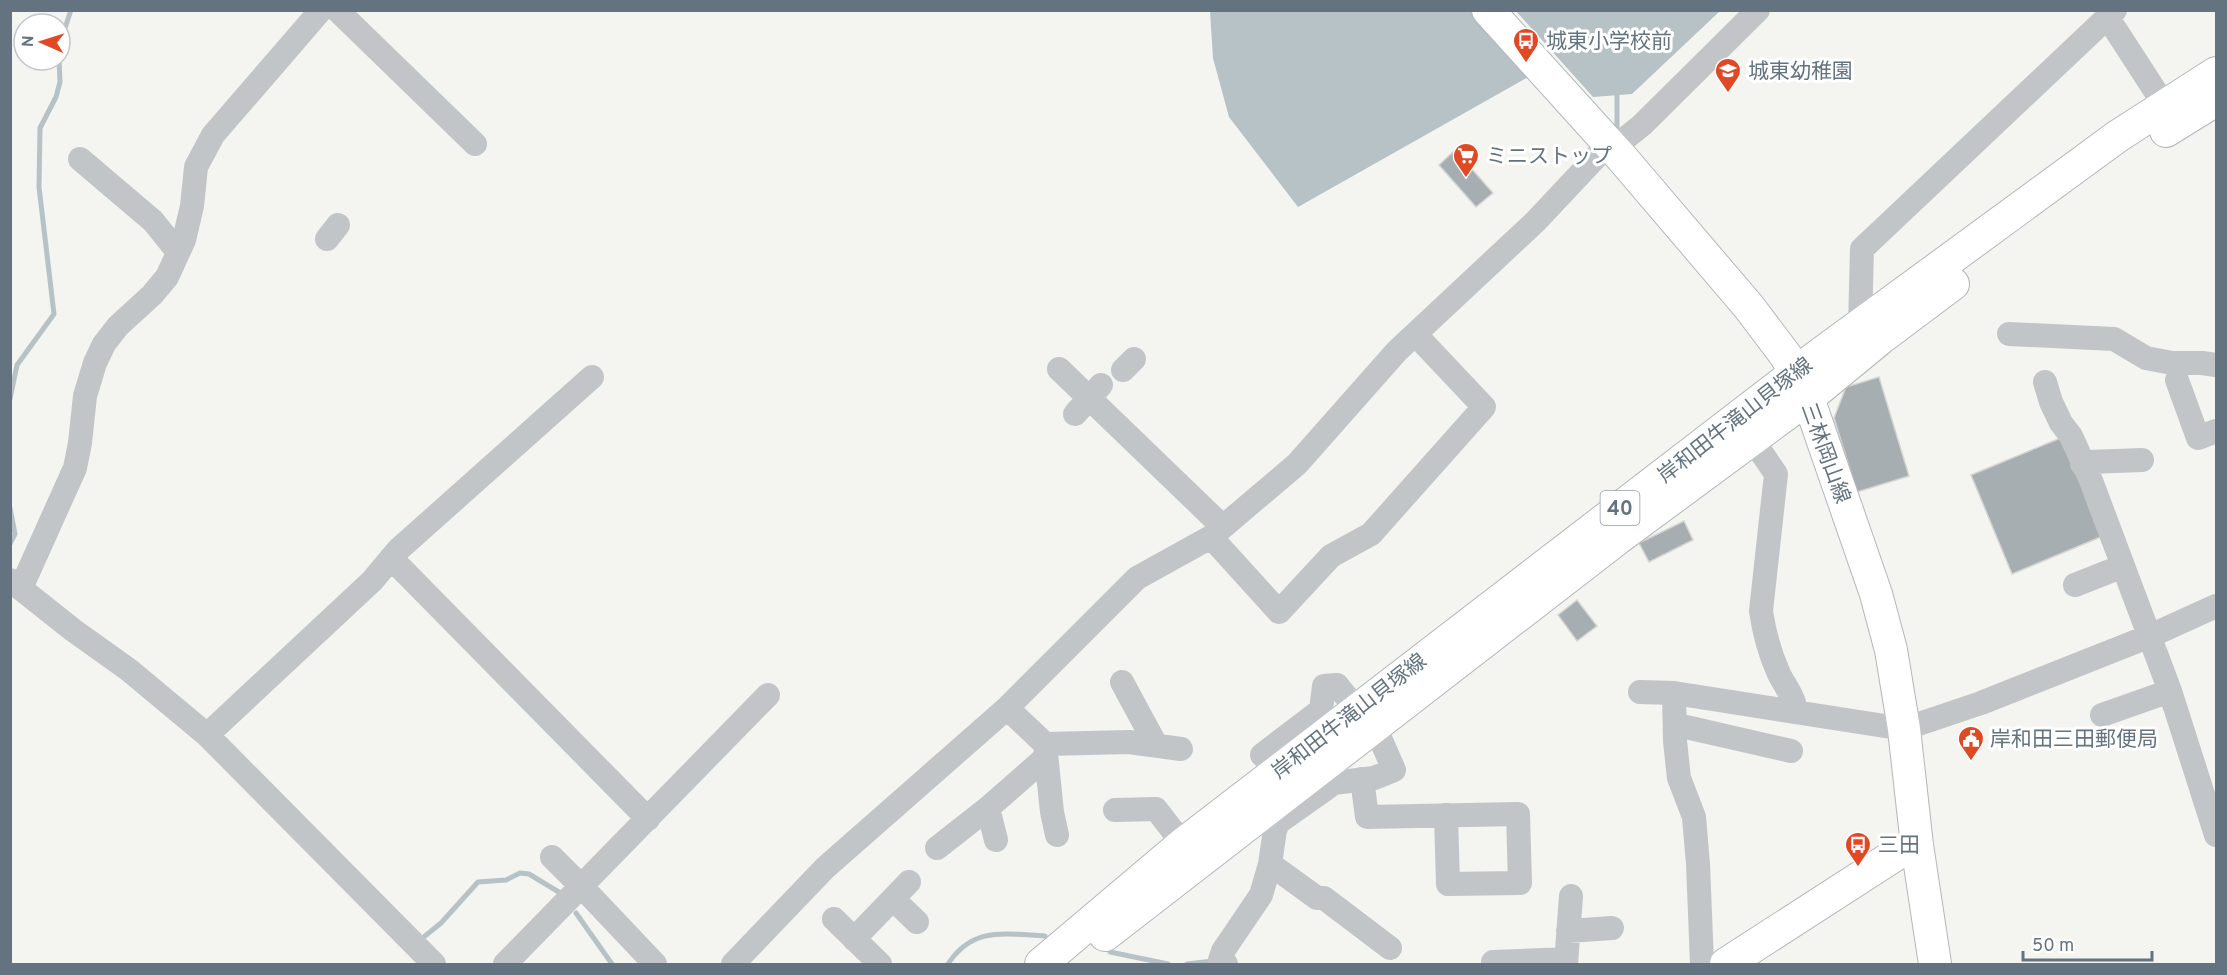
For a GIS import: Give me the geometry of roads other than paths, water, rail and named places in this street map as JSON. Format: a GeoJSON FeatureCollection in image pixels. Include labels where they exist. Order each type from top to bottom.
{"type":"FeatureCollection","features":[{"type":"Feature","properties":{"kind":"main road","name":"三林岡山線"},"geometry":{"type":"LineString","coordinates":[[1488,10],[1612,146],[1749,307],[1786,356],[1802,386],[1876,594],[1891,650],[1904,729],[1917,845],[1935,964]]}},
{"type":"Feature","properties":{"kind":"main road","name":"岸和田牛滝山貝塚線"},"geometry":{"type":"LineString","coordinates":[[1041,964],[1183,844],[1364,719],[1617,539],[1752,439],[1860,326],[2118,136],[2217,73]]}},
{"type":"Feature","properties":{"kind":"main road","name":"岸和田牛滝山貝塚線"},"geometry":{"type":"LineString","coordinates":[[1070,964],[1364,719],[1802,386],[1881,338],[2124,158],[2217,100]]}},
{"type":"Feature","properties":{"kind":"main road"},"geometry":{"type":"LineString","coordinates":[[1726,964],[1901,851],[1917,845]]}},
{"type":"Feature","properties":{"kind":"street"},"geometry":{"type":"LineString","coordinates":[[321,10],[213,135],[196,167],[192,206],[184,240],[167,277],[152,295],[118,326],[104,344],[95,363],[85,396],[75,468],[16,584],[73,630],[129,670],[207,735],[434,964]]}},
{"type":"Feature","properties":{"kind":"street"},"geometry":{"type":"LineString","coordinates":[[337,10],[475,144]]}},
{"type":"Feature","properties":{"kind":"street"},"geometry":{"type":"LineString","coordinates":[[733,964],[825,868],[1007,708],[1137,578],[1217,532],[1297,464],[1397,351],[1536,221],[1598,155],[1642,125],[1758,10]]}},
{"type":"Feature","properties":{"kind":"street"},"geometry":{"type":"LineString","coordinates":[[1860,326],[1862,249],[2112,14],[2165,106]]}},
{"type":"Feature","properties":{"kind":"street"},"geometry":{"type":"LineString","coordinates":[[80,159],[97,185],[153,221],[178,252]]}},
{"type":"Feature","properties":{"kind":"street"},"geometry":{"type":"LineString","coordinates":[[2009,334],[2114,339],[2145,358],[2172,363],[2202,363],[2217,366]]}},
{"type":"Feature","properties":{"kind":"street"},"geometry":{"type":"LineString","coordinates":[[1059,369],[1088,399],[1143,464],[1217,532],[1280,612],[1331,556],[1371,534],[1484,407],[1416,335]]}},
{"type":"Feature","properties":{"kind":"street"},"geometry":{"type":"LineString","coordinates":[[207,735],[372,581],[391,558],[451,502],[592,377]]}},
{"type":"Feature","properties":{"kind":"street"},"geometry":{"type":"LineString","coordinates":[[2177,380],[2194,402],[2198,438],[2217,431]]}},
{"type":"Feature","properties":{"kind":"street"},"geometry":{"type":"LineString","coordinates":[[2045,382],[2051,402],[2061,423],[2071,436],[2090,478],[2170,691],[2207,773],[2217,835]]}},
{"type":"Feature","properties":{"kind":"street"},"geometry":{"type":"LineString","coordinates":[[1752,439],[1776,474],[1761,611],[1764,632],[1779,672],[1796,705],[1796,712]]}},
{"type":"Feature","properties":{"kind":"street"},"geometry":{"type":"LineString","coordinates":[[2082,464],[2142,460]]}},
{"type":"Feature","properties":{"kind":"street"},"geometry":{"type":"LineString","coordinates":[[391,558],[648,819]]}},
{"type":"Feature","properties":{"kind":"street"},"geometry":{"type":"LineString","coordinates":[[2075,585],[2123,566]]}},
{"type":"Feature","properties":{"kind":"street"},"geometry":{"type":"LineString","coordinates":[[1640,692],[1674,693],[1904,729],[1981,703],[2150,636],[2217,606]]}},
{"type":"Feature","properties":{"kind":"street"},"geometry":{"type":"LineString","coordinates":[[1122,682],[1156,745]]}},
{"type":"Feature","properties":{"kind":"street"},"geometry":{"type":"LineString","coordinates":[[1226,964],[1220,960],[1223,951],[1261,895],[1270,864],[1275,830],[1279,822],[1334,783],[1374,778],[1394,770],[1380,738],[1337,686],[1324,686],[1321,710],[1262,755]]}},
{"type":"Feature","properties":{"kind":"street"},"geometry":{"type":"LineString","coordinates":[[2102,715],[2170,691]]}},
{"type":"Feature","properties":{"kind":"street"},"geometry":{"type":"LineString","coordinates":[[1674,693],[1679,778],[1694,817],[1702,964]]}},
{"type":"Feature","properties":{"kind":"street"},"geometry":{"type":"LineString","coordinates":[[505,964],[768,695]]}},
{"type":"Feature","properties":{"kind":"street"},"geometry":{"type":"LineString","coordinates":[[1007,708],[1045,751],[1057,835]]}},
{"type":"Feature","properties":{"kind":"street"},"geometry":{"type":"LineString","coordinates":[[1675,726],[1686,727],[1750,749],[1791,751]]}},
{"type":"Feature","properties":{"kind":"street"},"geometry":{"type":"LineString","coordinates":[[937,848],[988,808],[1045,751],[1130,742],[1181,749]]}},
{"type":"Feature","properties":{"kind":"street"},"geometry":{"type":"LineString","coordinates":[[1362,779],[1367,817],[1446,815]]}},
{"type":"Feature","properties":{"kind":"street"},"geometry":{"type":"LineString","coordinates":[[988,808],[996,840]]}},
{"type":"Feature","properties":{"kind":"street"},"geometry":{"type":"LineString","coordinates":[[1115,810],[1156,809],[1183,844]]}},
{"type":"Feature","properties":{"kind":"street"},"geometry":{"type":"LineString","coordinates":[[552,857],[655,964]]}},
{"type":"Feature","properties":{"kind":"street"},"geometry":{"type":"LineString","coordinates":[[1270,864],[1317,898],[1324,898],[1390,948]]}},
{"type":"Feature","properties":{"kind":"street"},"geometry":{"type":"LineString","coordinates":[[854,939],[901,891],[917,922]]}},
{"type":"Feature","properties":{"kind":"street"},"geometry":{"type":"LineString","coordinates":[[1493,964],[1493,962],[1566,962],[1571,896]]}},
{"type":"Feature","properties":{"kind":"street"},"geometry":{"type":"LineString","coordinates":[[834,919],[880,964]]}},
{"type":"Feature","properties":{"kind":"street"},"geometry":{"type":"LineString","coordinates":[[1568,931],[1612,928]]}},
{"type":"Feature","properties":{"kind":"waterway"},"geometry":{"type":"LineString","coordinates":[[10,399],[17,365],[54,314],[39,187],[40,128],[56,97],[60,82],[60,72]]}},
{"type":"Feature","properties":{"kind":"waterway"},"geometry":{"type":"LineString","coordinates":[[1617,95],[1617,127]]}},
{"type":"Feature","properties":{"kind":"waterway"},"geometry":{"type":"LineString","coordinates":[[10,508],[15,534],[10,544]]}},
{"type":"Feature","properties":{"kind":"waterway"},"geometry":{"type":"LineString","coordinates":[[425,936],[441,923],[478,882],[506,880],[520,873],[529,874],[562,894]]}},
{"type":"Feature","properties":{"kind":"waterway"},"geometry":{"type":"LineString","coordinates":[[576,913],[612,964]]}},
{"type":"Feature","properties":{"kind":"waterway"},"geometry":{"type":"LineString","coordinates":[[948,964],[968,943],[979,938],[1003,934],[1045,936]]}},
{"type":"Feature","properties":{"kind":"waterway"},"geometry":{"type":"LineString","coordinates":[[1110,952],[1168,964]]}},
{"type":"Feature","properties":{"kind":"waterway"},"geometry":{"type":"LineString","coordinates":[[1187,964],[1213,961]]}},
{"type":"Feature","properties":{"kind":"place","name":"城東小学校前"},"geometry":{"type":"Point","coordinates":[1526,64]}},
{"type":"Feature","properties":{"kind":"place","name":"城東幼稚園"},"geometry":{"type":"Point","coordinates":[1728,94]}},
{"type":"Feature","properties":{"kind":"place","name":"ミニストップ"},"geometry":{"type":"Point","coordinates":[1466,179]}},
{"type":"Feature","properties":{"kind":"place","name":"岸和田三田郵便局"},"geometry":{"type":"Point","coordinates":[1971,762]}},
{"type":"Feature","properties":{"kind":"place","name":"三田"},"geometry":{"type":"Point","coordinates":[1858,868]}}]}
